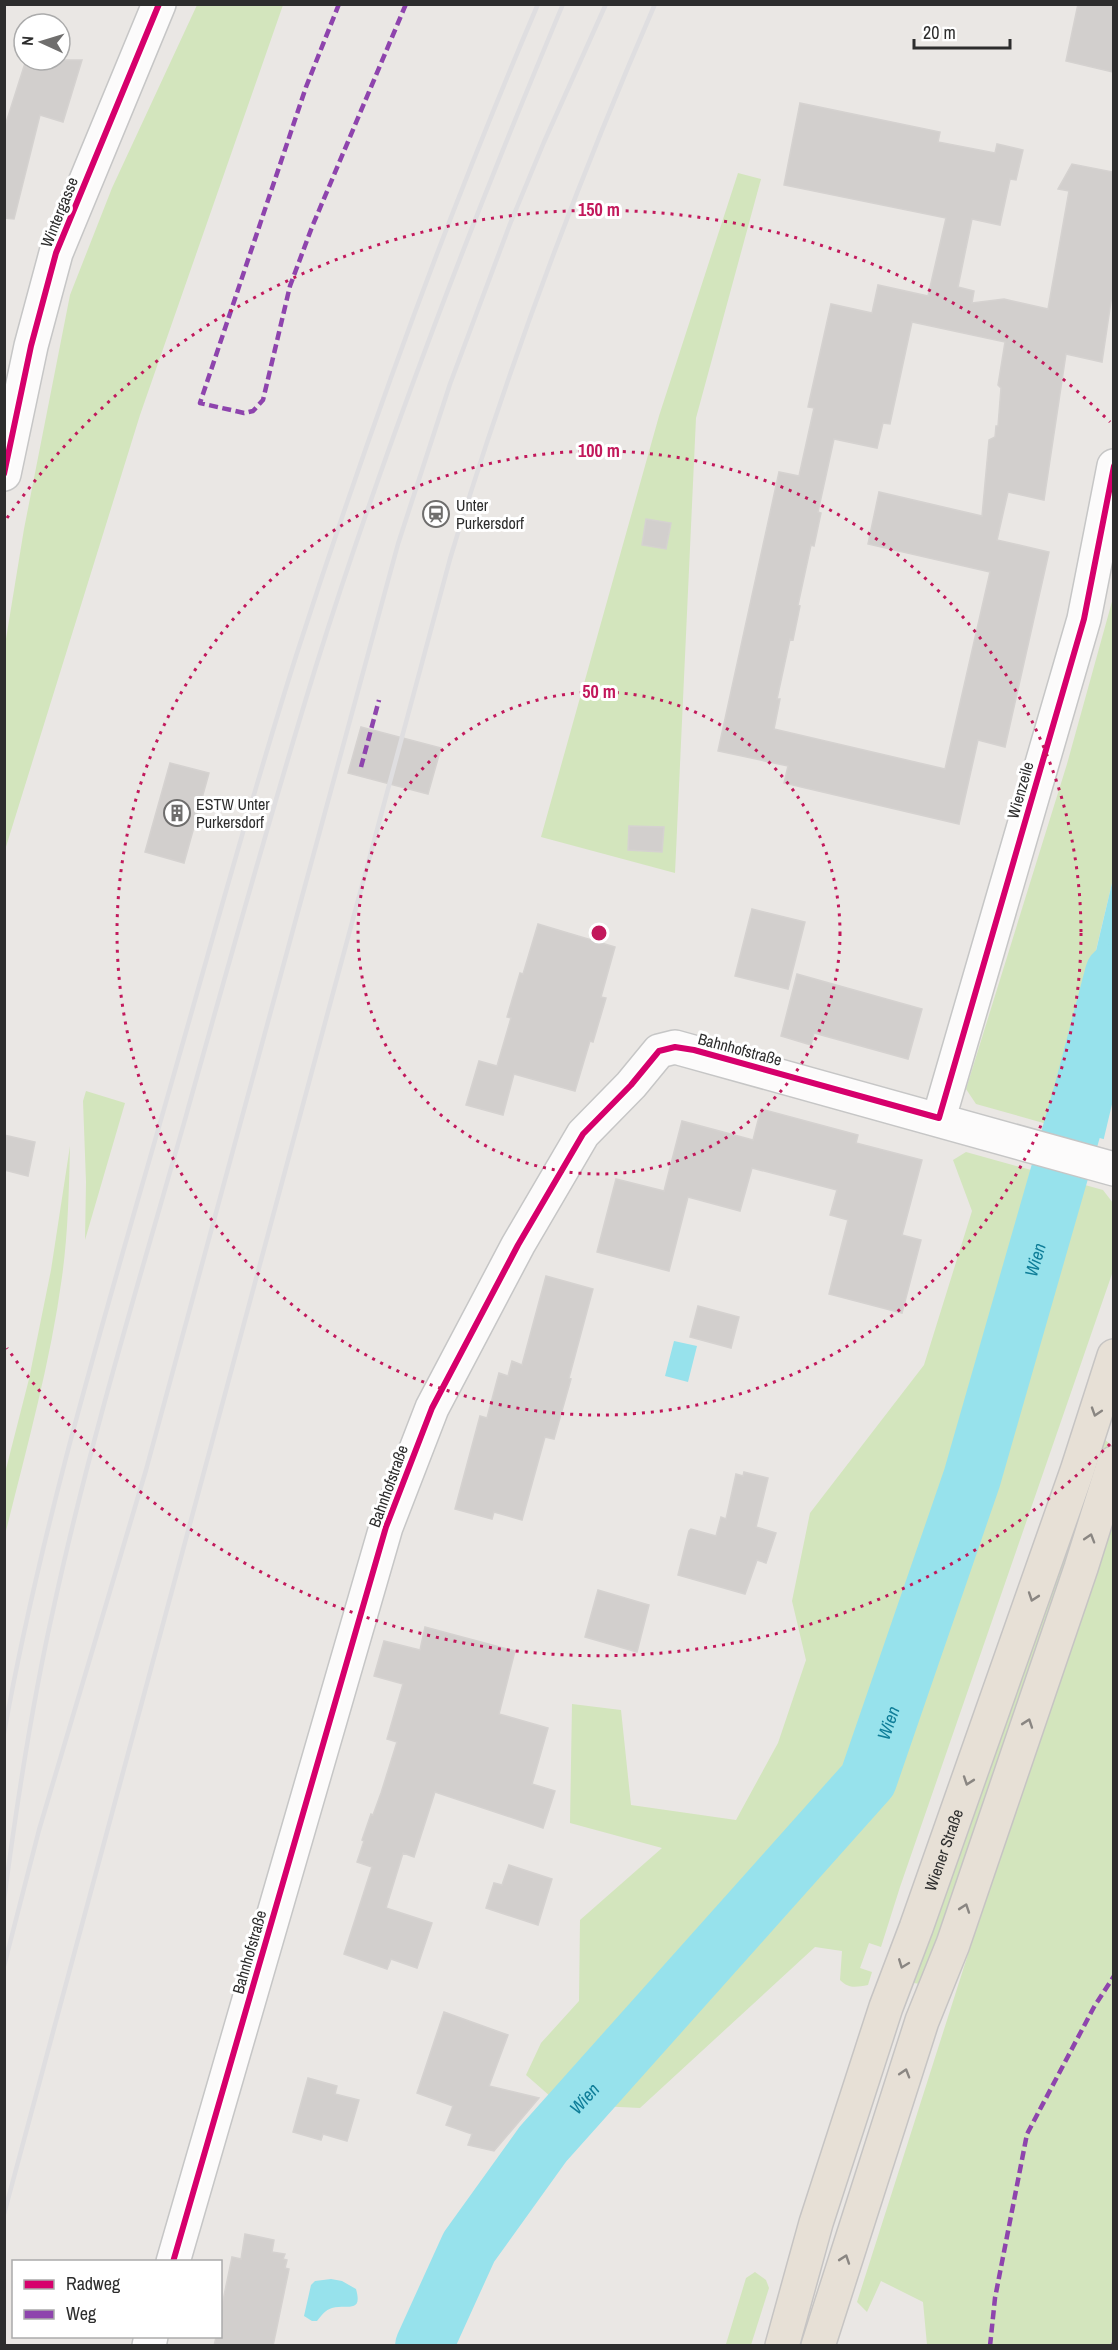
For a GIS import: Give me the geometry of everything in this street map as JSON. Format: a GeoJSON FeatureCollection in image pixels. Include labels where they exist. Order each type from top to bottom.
{"type":"FeatureCollection","features":[{"type":"Feature","properties":{"kind":"main road","name":"Wiener Straße"},"geometry":{"type":"LineString","coordinates":[[782,2346],[816,2223],[886,2007],[916,1929],[1034,1594],[1113,1356]]}},
{"type":"Feature","properties":{"kind":"main road"},"geometry":{"type":"LineString","coordinates":[[818,2346],[922,2021],[960,1922],[1081,1568],[1113,1463]]}},
{"type":"Feature","properties":{"kind":"street","name":"Wintergasse"},"geometry":{"type":"LineString","coordinates":[[4,474],[31,346],[56,254],[159,4]]}},
{"type":"Feature","properties":{"kind":"street","name":"Wienzeile"},"geometry":{"type":"LineString","coordinates":[[939,1119],[1084,619],[1113,466]]}},
{"type":"Feature","properties":{"kind":"street","name":"Bahnhofstraße"},"geometry":{"type":"LineString","coordinates":[[174,2260],[386,1527],[432,1408],[518,1245],[583,1134],[631,1085],[659,1051],[675,1047],[1112,1168]]}},
{"type":"Feature","properties":{"kind":"green space"},"geometry":{"type":"Polygon","coordinates":[[[197,5],[283,5],[140,415],[5,850],[5,645],[24,529],[70,295],[112,188],[197,5]]]}},
{"type":"Feature","properties":{"kind":"green space"},"geometry":{"type":"Polygon","coordinates":[[[738,173],[761,179],[696,418],[675,873],[541,837],[659,416],[738,173]]]}},
{"type":"Feature","properties":{"kind":"green space"},"geometry":{"type":"Polygon","coordinates":[[[1113,598],[1113,879],[1054,1126],[976,1104],[966,1089],[1067,764],[1113,598]]]}},
{"type":"Feature","properties":{"kind":"green space"},"geometry":{"type":"Polygon","coordinates":[[[86,1091],[125,1103],[85,1240],[86,1182],[83,1101],[86,1091]]]}},
{"type":"Feature","properties":{"kind":"green space"},"geometry":{"type":"Polygon","coordinates":[[[70,1146],[66,1245],[57,1310],[37,1407],[5,1535],[5,1473],[29,1379],[51,1270],[70,1146]]]}},
{"type":"Feature","properties":{"kind":"green space"},"geometry":{"type":"Polygon","coordinates":[[[966,1152],[1103,1190],[1113,1203],[1113,1271],[881,1947],[869,1943],[860,1968],[872,1972],[868,1985],[853,1987],[843,1983],[840,1980],[842,1951],[815,1947],[640,2108],[559,2104],[526,2075],[541,2043],[579,2001],[580,1920],[662,1848],[570,1823],[572,1704],[621,1710],[631,1805],[736,1820],[778,1743],[806,1660],[792,1601],[810,1513],[924,1365],[972,1211],[953,1160],[966,1152]]]}},
{"type":"Feature","properties":{"kind":"green space"},"geometry":{"type":"Polygon","coordinates":[[[1104,1439],[1110,1444],[922,1981],[920,1984],[914,1983],[913,1980],[1104,1439]]]}},
{"type":"Feature","properties":{"kind":"green space"},"geometry":{"type":"Polygon","coordinates":[[[1113,1517],[1113,2345],[927,2345],[923,2302],[881,2281],[867,2312],[857,2302],[1038,1735],[1113,1517]]]}},
{"type":"Feature","properties":{"kind":"green space"},"geometry":{"type":"Polygon","coordinates":[[[755,2272],[766,2280],[769,2288],[751,2345],[726,2344],[746,2278],[755,2272]]]}},
{"type":"Feature","properties":{"kind":"water"},"geometry":{"type":"Polygon","coordinates":[[[1113,879],[1113,1100],[1099,1159],[1050,1145],[1113,879]]]}},
{"type":"Feature","properties":{"kind":"water"},"geometry":{"type":"Polygon","coordinates":[[[674,1341],[697,1346],[688,1382],[665,1376],[674,1341]]]}},
{"type":"Feature","properties":{"kind":"water"},"geometry":{"type":"Polygon","coordinates":[[[331,2279],[342,2281],[356,2289],[357,2302],[352,2306],[330,2309],[317,2321],[312,2321],[304,2316],[311,2285],[315,2281],[331,2279]]]}},
{"type":"Feature","properties":{"kind":"pier"},"geometry":{"type":"Polygon","coordinates":[[[1051,1125],[1107,1140],[1102,1160],[1047,1145],[1051,1125]]]}},
{"type":"Feature","properties":{"kind":"building"},"geometry":{"type":"Polygon","coordinates":[[[1078,4],[1113,4],[1113,72],[1066,61],[1078,4]]]}},
{"type":"Feature","properties":{"kind":"building"},"geometry":{"type":"Polygon","coordinates":[[[72,60],[82,60],[63,122],[40,115],[14,219],[4,218],[4,129],[22,72],[72,72],[72,60]]]}},
{"type":"Feature","properties":{"kind":"building"},"geometry":{"type":"Polygon","coordinates":[[[800,103],[940,132],[938,142],[995,153],[997,144],[1023,150],[1016,180],[1010,179],[1000,225],[972,219],[958,287],[974,291],[972,303],[1004,299],[1048,309],[1069,191],[1058,189],[1072,164],[1113,172],[1113,288],[1102,362],[1066,354],[1044,500],[1008,492],[997,540],[1049,552],[1005,747],[978,740],[959,824],[784,783],[788,766],[718,751],[779,472],[799,476],[814,408],[808,407],[831,304],[872,313],[878,285],[928,296],[946,218],[784,185],[800,103]],[[912,322],[890,424],[883,423],[877,448],[834,439],[818,512],[821,513],[814,546],[811,545],[793,640],[790,639],[777,699],[780,699],[774,729],[945,769],[990,572],[868,544],[879,492],[982,516],[989,440],[995,437],[996,426],[998,426],[1001,388],[998,385],[1005,342],[912,322]]]}},
{"type":"Feature","properties":{"kind":"building"},"geometry":{"type":"Polygon","coordinates":[[[646,519],[671,523],[666,549],[642,545],[646,519]]]}},
{"type":"Feature","properties":{"kind":"building"},"geometry":{"type":"Polygon","coordinates":[[[361,727],[441,748],[428,794],[348,773],[361,727]]]}},
{"type":"Feature","properties":{"kind":"building","name":"ESTW Unter Purkersdorf"},"geometry":{"type":"Polygon","coordinates":[[[170,763],[209,773],[184,863],[145,852],[170,763]]]}},
{"type":"Feature","properties":{"kind":"building"},"geometry":{"type":"Polygon","coordinates":[[[629,826],[664,827],[662,852],[628,850],[629,826]]]}},
{"type":"Feature","properties":{"kind":"building"},"geometry":{"type":"Polygon","coordinates":[[[752,909],[805,922],[788,989],[735,976],[752,909]]]}},
{"type":"Feature","properties":{"kind":"building"},"geometry":{"type":"Polygon","coordinates":[[[538,924],[615,947],[601,997],[606,998],[575,1091],[514,1074],[503,1115],[466,1105],[479,1061],[497,1066],[511,1018],[507,1017],[538,924]]]}},
{"type":"Feature","properties":{"kind":"building"},"geometry":{"type":"Polygon","coordinates":[[[797,974],[922,1009],[908,1059],[814,1033],[811,1045],[781,1036],[797,974]]]}},
{"type":"Feature","properties":{"kind":"building"},"geometry":{"type":"Polygon","coordinates":[[[761,1109],[858,1135],[856,1143],[922,1160],[902,1235],[921,1240],[902,1313],[829,1294],[848,1220],[830,1215],[837,1190],[752,1168],[740,1211],[688,1197],[669,1271],[597,1252],[616,1179],[664,1191],[682,1121],[753,1140],[761,1109]]]}},
{"type":"Feature","properties":{"kind":"building"},"geometry":{"type":"Polygon","coordinates":[[[4,1135],[35,1142],[28,1176],[4,1170],[4,1135]]]}},
{"type":"Feature","properties":{"kind":"building"},"geometry":{"type":"Polygon","coordinates":[[[546,1276],[593,1289],[554,1439],[545,1437],[522,1520],[494,1512],[492,1519],[455,1509],[480,1416],[487,1418],[499,1373],[508,1376],[512,1361],[522,1365],[546,1276]]]}},
{"type":"Feature","properties":{"kind":"building"},"geometry":{"type":"Polygon","coordinates":[[[698,1306],[739,1317],[731,1348],[690,1337],[698,1306]]]}},
{"type":"Feature","properties":{"kind":"building"},"geometry":{"type":"Polygon","coordinates":[[[744,1472],[768,1478],[756,1527],[776,1533],[766,1563],[757,1560],[745,1594],[678,1575],[689,1531],[691,1529],[716,1536],[721,1517],[726,1519],[736,1474],[743,1476],[744,1472]]]}},
{"type":"Feature","properties":{"kind":"building"},"geometry":{"type":"Polygon","coordinates":[[[598,1590],[649,1605],[637,1652],[585,1637],[598,1590]]]}},
{"type":"Feature","properties":{"kind":"building"},"geometry":{"type":"Polygon","coordinates":[[[425,1627],[515,1651],[499,1714],[548,1728],[532,1784],[555,1791],[543,1828],[435,1792],[414,1857],[403,1853],[386,1908],[432,1923],[417,1968],[391,1959],[387,1969],[344,1954],[372,1867],[357,1862],[364,1841],[362,1840],[381,1793],[397,1742],[387,1739],[403,1684],[374,1676],[384,1641],[420,1650],[425,1627]]]}},
{"type":"Feature","properties":{"kind":"building"},"geometry":{"type":"Polygon","coordinates":[[[509,1865],[552,1879],[538,1925],[486,1908],[494,1883],[502,1885],[509,1865]]]}},
{"type":"Feature","properties":{"kind":"building"},"geometry":{"type":"Polygon","coordinates":[[[444,2012],[508,2035],[489,2086],[539,2098],[494,2151],[468,2145],[472,2134],[446,2125],[453,2106],[417,2093],[444,2012]]]}},
{"type":"Feature","properties":{"kind":"building"},"geometry":{"type":"Polygon","coordinates":[[[308,2078],[337,2086],[335,2094],[359,2100],[347,2141],[323,2134],[321,2140],[293,2132],[308,2078]]]}},
{"type":"Feature","properties":{"kind":"building"},"geometry":{"type":"Polygon","coordinates":[[[245,2234],[274,2240],[272,2252],[285,2254],[283,2259],[287,2260],[285,2268],[289,2269],[273,2346],[214,2346],[216,2338],[222,2338],[222,2305],[232,2257],[241,2259],[245,2234]]]}},
{"type":"Feature","properties":{"kind":"waterway","name":"Wien"},"geometry":{"type":"LineString","coordinates":[[424,2346],[469,2247],[543,2144],[868,1780],[972,1478],[1083,1091],[1114,973]]}},
{"type":"Feature","properties":{"kind":"railway"},"geometry":{"type":"LineString","coordinates":[[4,1733],[20,1650],[80,1405],[280,706],[380,407],[440,245],[538,4]]}},
{"type":"Feature","properties":{"kind":"railway"},"geometry":{"type":"LineString","coordinates":[[4,1900],[39,1679],[83,1483],[282,778],[343,582],[401,415],[463,250],[563,4]]}},
{"type":"Feature","properties":{"kind":"railway"},"geometry":{"type":"LineString","coordinates":[[4,1966],[39,1830],[146,1470],[398,544],[450,384],[510,224],[606,4]]}},
{"type":"Feature","properties":{"kind":"railway"},"geometry":{"type":"LineString","coordinates":[[4,2214],[450,559],[495,418],[544,279],[655,4]]}},
{"type":"Feature","properties":{"kind":"marked path"},"geometry":{"type":"LineString","coordinates":[[339,4],[306,87],[200,403],[244,413],[253,411],[263,400],[290,286],[312,227],[406,4]]}},
{"type":"Feature","properties":{"kind":"marked path"},"geometry":{"type":"LineString","coordinates":[[361,767],[379,700]]}},
{"type":"Feature","properties":{"kind":"marked path"},"geometry":{"type":"LineString","coordinates":[[990,2346],[995,2298],[1027,2134],[1094,2007],[1114,1976]]}},
{"type":"Feature","properties":{"kind":"cycle path"},"geometry":{"type":"LineString","coordinates":[[4,474],[31,346],[56,253],[159,4]]}},
{"type":"Feature","properties":{"kind":"cycle path"},"geometry":{"type":"LineString","coordinates":[[174,2260],[386,1527],[432,1408],[518,1245],[583,1134],[631,1085],[659,1051],[675,1047],[694,1050],[939,1118],[1084,619],[1114,466]]}},
{"type":"Feature","properties":{"kind":"place","name":"Unter Purkersdorf"},"geometry":{"type":"Point","coordinates":[436,514]}},
{"type":"Feature","properties":{"kind":"place","name":"ESTW Unter Purkersdorf"},"geometry":{"type":"Point","coordinates":[177,813]}}]}
